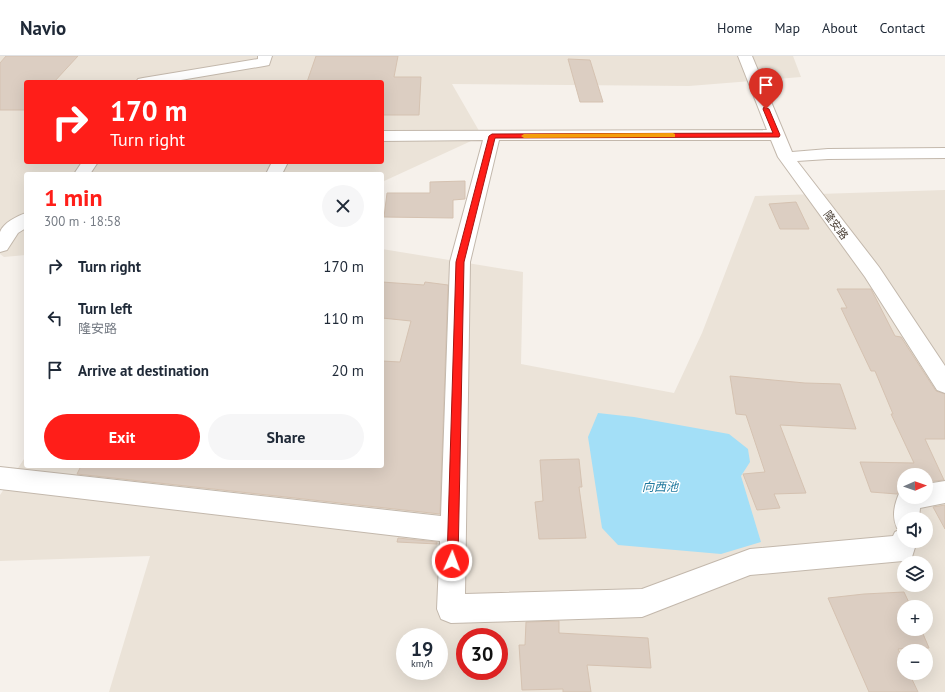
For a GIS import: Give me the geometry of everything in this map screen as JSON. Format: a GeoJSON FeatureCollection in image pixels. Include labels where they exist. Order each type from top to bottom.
{"type":"FeatureCollection","features":[{"type":"Feature","properties":{"kind":"street"},"geometry":{"type":"LineString","coordinates":[[155,80],[264,62],[265,56]]}},
{"type":"Feature","properties":{"kind":"street","name":"隆安路"},"geometry":{"type":"LineString","coordinates":[[745,56],[786,156],[872,272],[945,384]]}},
{"type":"Feature","properties":{"kind":"street"},"geometry":{"type":"LineString","coordinates":[[384,136],[777,135]]}},
{"type":"Feature","properties":{"kind":"street"},"geometry":{"type":"LineString","coordinates":[[492,136],[460,262],[451,609],[642,603],[750,562],[903,548]]}},
{"type":"Feature","properties":{"kind":"street"},"geometry":{"type":"LineString","coordinates":[[786,156],[828,154],[945,153]]}},
{"type":"Feature","properties":{"kind":"street"},"geometry":{"type":"LineString","coordinates":[[0,246],[12,230],[24,221]]}},
{"type":"Feature","properties":{"kind":"street"},"geometry":{"type":"LineString","coordinates":[[0,478],[453,530]]}},
{"type":"Feature","properties":{"kind":"street"},"geometry":{"type":"LineString","coordinates":[[933,495],[945,492]]}},
{"type":"Feature","properties":{"kind":"shaded area"},"geometry":{"type":"Polygon","coordinates":[[[0,56],[793,56],[801,77],[689,86],[452,84],[482,136],[384,181],[384,172],[24,172],[24,255],[4,257],[0,254],[0,56]]]}},
{"type":"Feature","properties":{"kind":"shaded area"},"geometry":{"type":"Polygon","coordinates":[[[945,190],[945,692],[109,692],[150,556],[0,561],[0,495],[24,459],[24,468],[384,468],[384,249],[523,272],[521,364],[674,393],[702,333],[755,196],[945,190]]]}},
{"type":"Feature","properties":{"kind":"water","name":"向西池"},"geometry":{"type":"Polygon","coordinates":[[[598,413],[634,417],[729,434],[748,449],[750,462],[741,476],[761,542],[721,554],[618,545],[602,528],[588,437],[598,413]]]}},
{"type":"Feature","properties":{"kind":"building"},"geometry":{"type":"Polygon","coordinates":[[[6,56],[78,56],[56,80],[24,80],[24,110],[0,110],[0,63],[6,56]]]}},
{"type":"Feature","properties":{"kind":"building"},"geometry":{"type":"Polygon","coordinates":[[[316,56],[398,56],[394,77],[421,77],[419,115],[384,115],[384,80],[308,80],[316,56]]]}},
{"type":"Feature","properties":{"kind":"building"},"geometry":{"type":"Polygon","coordinates":[[[568,59],[590,60],[603,102],[580,102],[568,59]]]}},
{"type":"Feature","properties":{"kind":"building"},"geometry":{"type":"Polygon","coordinates":[[[465,181],[465,199],[453,200],[453,218],[384,217],[387,193],[430,193],[430,182],[465,181]]]}},
{"type":"Feature","properties":{"kind":"building"},"geometry":{"type":"Polygon","coordinates":[[[796,202],[809,229],[780,229],[769,204],[796,202]]]}},
{"type":"Feature","properties":{"kind":"building"},"geometry":{"type":"Polygon","coordinates":[[[384,282],[424,285],[425,282],[448,285],[440,514],[77,474],[80,468],[384,468],[384,361],[400,362],[411,321],[384,318],[384,282]]]}},
{"type":"Feature","properties":{"kind":"building"},"geometry":{"type":"Polygon","coordinates":[[[837,289],[871,289],[895,336],[901,337],[936,391],[945,394],[945,439],[925,439],[944,480],[933,481],[933,468],[897,468],[897,494],[871,492],[860,462],[914,463],[891,414],[893,414],[875,371],[871,371],[841,308],[847,308],[837,289]]]}},
{"type":"Feature","properties":{"kind":"building"},"geometry":{"type":"Polygon","coordinates":[[[730,376],[805,383],[840,384],[856,429],[780,425],[806,493],[774,494],[780,508],[757,510],[743,474],[765,472],[746,415],[736,414],[730,376]]]}},
{"type":"Feature","properties":{"kind":"building"},"geometry":{"type":"Polygon","coordinates":[[[579,459],[582,487],[579,487],[586,538],[539,539],[535,502],[543,501],[540,460],[579,459]]]}},
{"type":"Feature","properties":{"kind":"building"},"geometry":{"type":"Polygon","coordinates":[[[945,505],[945,529],[933,507],[945,505]]]}},
{"type":"Feature","properties":{"kind":"building"},"geometry":{"type":"Polygon","coordinates":[[[398,538],[437,542],[437,544],[397,542],[398,538]]]}},
{"type":"Feature","properties":{"kind":"building"},"geometry":{"type":"Polygon","coordinates":[[[904,592],[908,600],[897,600],[897,636],[924,636],[927,644],[897,644],[897,680],[912,680],[918,692],[869,692],[828,598],[904,592]]]}},
{"type":"Feature","properties":{"kind":"building"},"geometry":{"type":"Polygon","coordinates":[[[559,621],[559,633],[648,638],[651,668],[587,665],[591,692],[563,692],[563,689],[522,690],[519,645],[525,645],[526,622],[559,621]]]}},
{"type":"Feature","properties":{"kind":"slow traffic"},"geometry":{"type":"LineString","coordinates":[[524,136],[673,135]]}},
{"type":"Feature","properties":{"kind":"route"},"geometry":{"type":"LineString","coordinates":[[452,561],[460,262],[492,136],[777,135],[766,109]]}}]}
